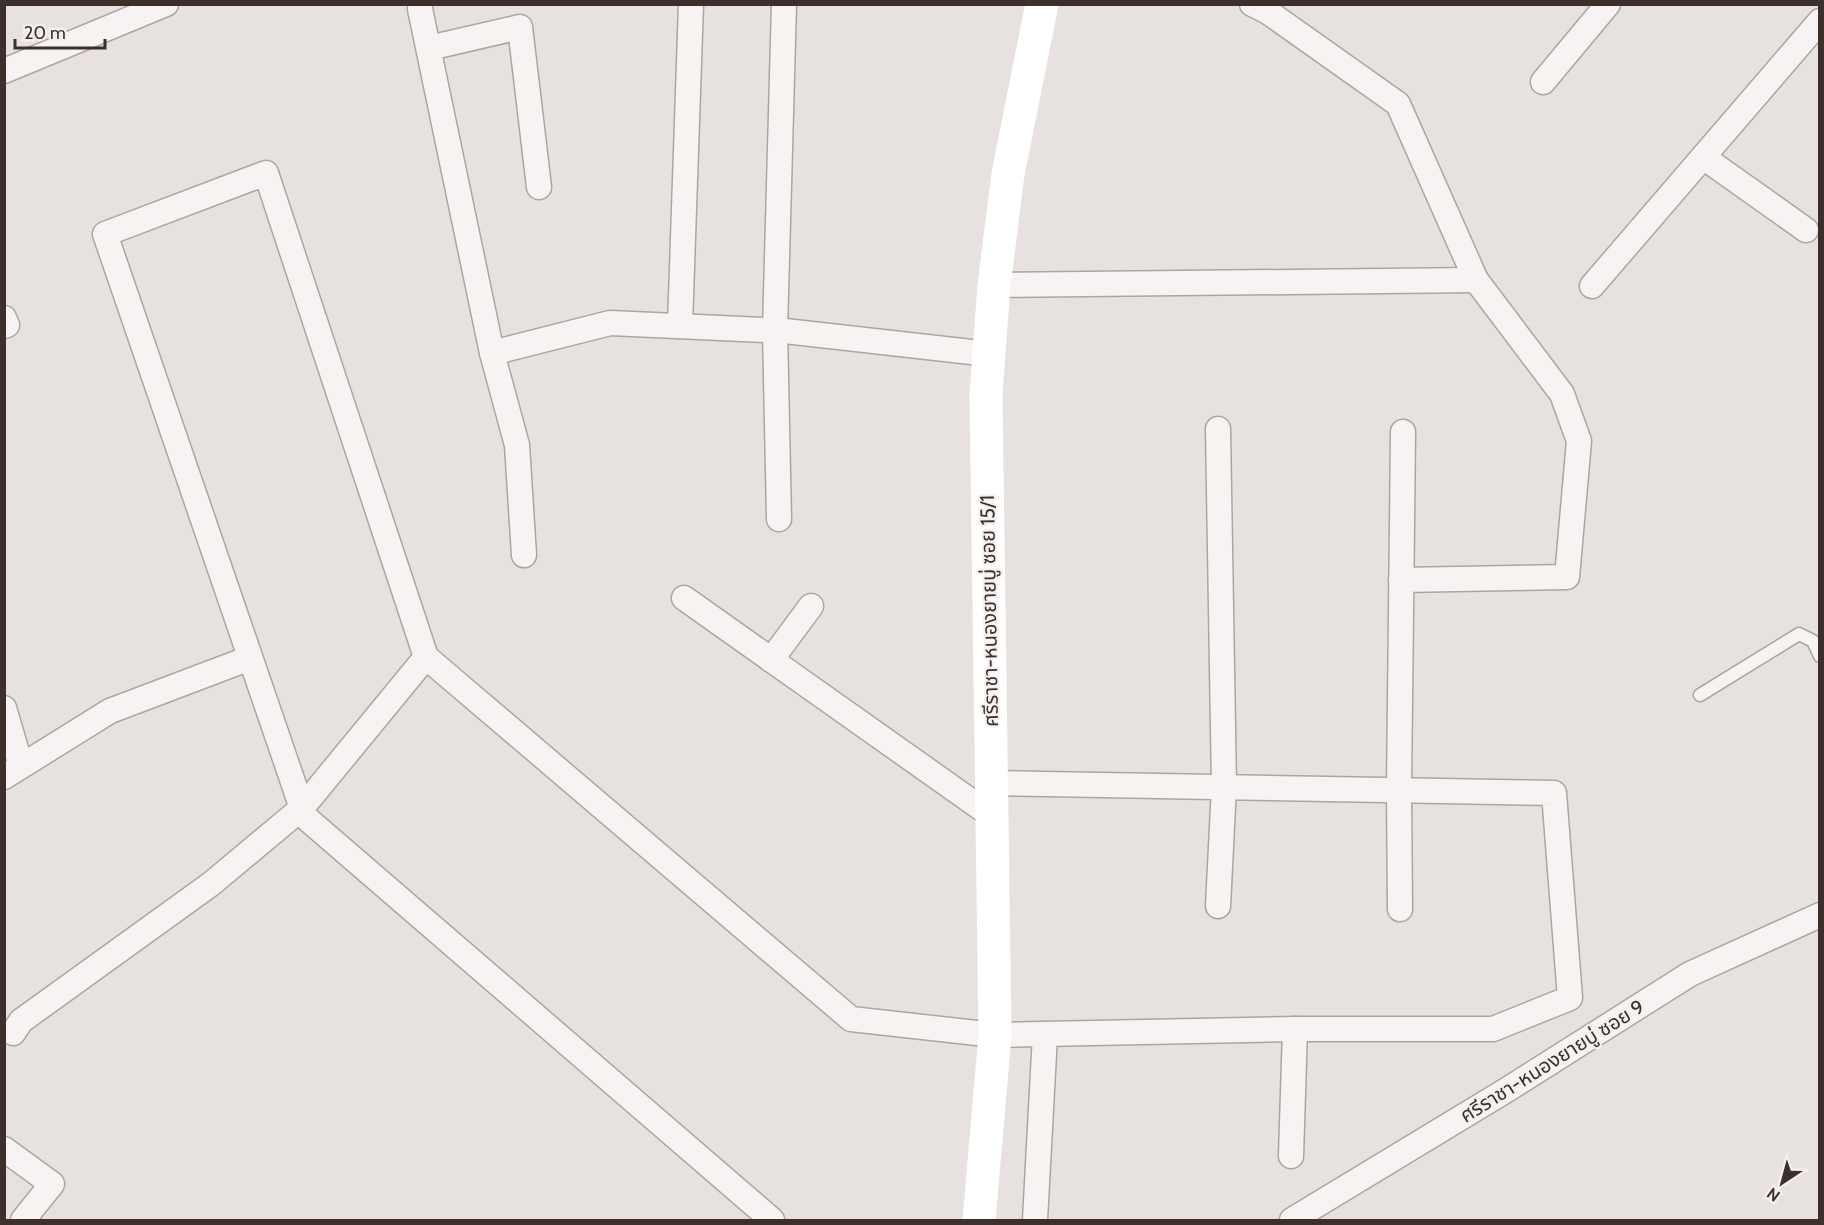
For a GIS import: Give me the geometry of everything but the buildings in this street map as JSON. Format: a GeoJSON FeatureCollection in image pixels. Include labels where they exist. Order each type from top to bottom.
{"type":"FeatureCollection","features":[{"type":"Feature","properties":{"kind":"street"},"geometry":{"type":"LineString","coordinates":[[4,71],[166,4]]}},
{"type":"Feature","properties":{"kind":"street"},"geometry":{"type":"LineString","coordinates":[[680,326],[691,4]]}},
{"type":"Feature","properties":{"kind":"street"},"geometry":{"type":"LineString","coordinates":[[779,519],[775,330],[784,4]]}},
{"type":"Feature","properties":{"kind":"street","name":"ศรีราชา-หนองยายบู่ ซอย 15/1"},"geometry":{"type":"LineString","coordinates":[[979,1221],[995,1035],[986,394],[994,285],[1008,174],[1042,4]]}},
{"type":"Feature","properties":{"kind":"street"},"geometry":{"type":"LineString","coordinates":[[1252,4],[1268,12],[1398,104],[1476,280],[1562,394],[1579,441],[1567,577],[1401,580]]}},
{"type":"Feature","properties":{"kind":"street"},"geometry":{"type":"LineString","coordinates":[[1543,82],[1608,4]]}},
{"type":"Feature","properties":{"kind":"street"},"geometry":{"type":"LineString","coordinates":[[420,9],[492,353],[517,445],[524,555]]}},
{"type":"Feature","properties":{"kind":"street"},"geometry":{"type":"LineString","coordinates":[[1592,286],[1820,21]]}},
{"type":"Feature","properties":{"kind":"street"},"geometry":{"type":"LineString","coordinates":[[429,48],[520,27],[539,187]]}},
{"type":"Feature","properties":{"kind":"street"},"geometry":{"type":"LineString","coordinates":[[1703,157],[1806,230]]}},
{"type":"Feature","properties":{"kind":"street"},"geometry":{"type":"LineString","coordinates":[[772,1221],[305,817],[105,234],[266,173],[426,657],[851,1019],[995,1035],[1294,1029],[1493,1029],[1570,998],[1554,793],[991,783]]}},
{"type":"Feature","properties":{"kind":"street"},"geometry":{"type":"LineString","coordinates":[[994,285],[1476,280]]}},
{"type":"Feature","properties":{"kind":"street"},"geometry":{"type":"LineString","coordinates":[[4,318],[7,325],[4,326]]}},
{"type":"Feature","properties":{"kind":"street"},"geometry":{"type":"LineString","coordinates":[[492,353],[610,323],[775,330],[989,354]]}},
{"type":"Feature","properties":{"kind":"street"},"geometry":{"type":"LineString","coordinates":[[1218,429],[1224,787],[1218,906]]}},
{"type":"Feature","properties":{"kind":"street"},"geometry":{"type":"LineString","coordinates":[[1400,909],[1403,432]]}},
{"type":"Feature","properties":{"kind":"street"},"geometry":{"type":"LineString","coordinates":[[684,598],[992,816]]}},
{"type":"Feature","properties":{"kind":"street"},"geometry":{"type":"LineString","coordinates":[[771,660],[811,606]]}},
{"type":"Feature","properties":{"kind":"street"},"geometry":{"type":"LineString","coordinates":[[12,1033],[21,1021],[211,884],[302,808],[426,657]]}},
{"type":"Feature","properties":{"kind":"street"},"geometry":{"type":"LineString","coordinates":[[4,708],[13,771],[110,711],[250,658]]}},
{"type":"Feature","properties":{"kind":"street","name":"ศรีราชา-หนองยายบู่ ซอย 9"},"geometry":{"type":"LineString","coordinates":[[1292,1221],[1505,1091],[1690,974],[1820,915]]}},
{"type":"Feature","properties":{"kind":"street"},"geometry":{"type":"LineString","coordinates":[[1291,1156],[1294,1029]]}},
{"type":"Feature","properties":{"kind":"street"},"geometry":{"type":"LineString","coordinates":[[1035,1221],[1045,1035]]}},
{"type":"Feature","properties":{"kind":"street"},"geometry":{"type":"LineString","coordinates":[[4,1149],[52,1184],[24,1221]]}},
{"type":"Feature","properties":{"kind":"lane"},"geometry":{"type":"LineString","coordinates":[[1700,695],[1799,634],[1813,642],[1820,656]]}}]}
